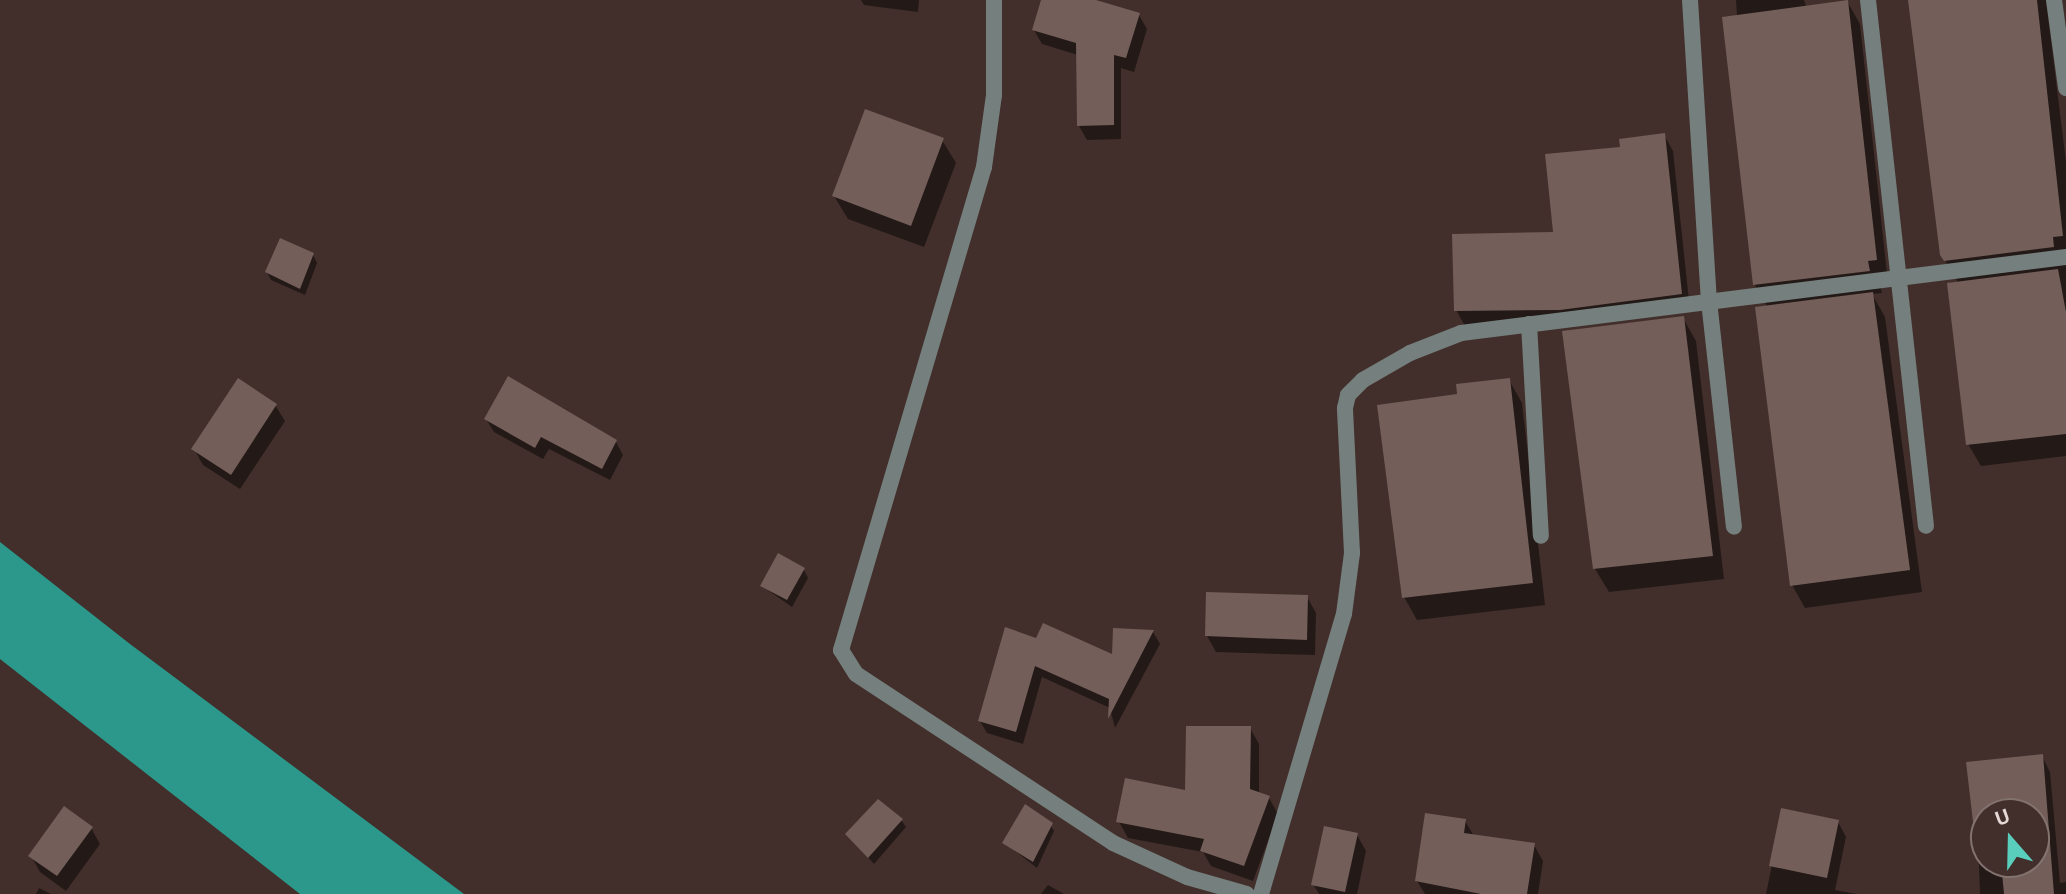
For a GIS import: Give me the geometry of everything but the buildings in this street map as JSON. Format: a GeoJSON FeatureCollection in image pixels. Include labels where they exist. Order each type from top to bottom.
{"type":"FeatureCollection","features":[{"type":"Feature","properties":{"kind":"street"},"geometry":{"type":"LineString","coordinates":[[994,0],[994,95],[984,167],[841,650],[856,674],[1113,843],[1187,877],[1247,894]]}},
{"type":"Feature","properties":{"kind":"street"},"geometry":{"type":"LineString","coordinates":[[1690,0],[1709,301],[1734,527]]}},
{"type":"Feature","properties":{"kind":"street"},"geometry":{"type":"LineString","coordinates":[[1868,0],[1926,526]]}},
{"type":"Feature","properties":{"kind":"street"},"geometry":{"type":"LineString","coordinates":[[2054,0],[2066,88]]}},
{"type":"Feature","properties":{"kind":"street"},"geometry":{"type":"LineString","coordinates":[[1261,894],[1344,614],[1352,553],[1348,395],[1363,380],[1461,333],[2066,257]]}},
{"type":"Feature","properties":{"kind":"street"},"geometry":{"type":"LineString","coordinates":[[1529,324],[1541,536]]}},
{"type":"Feature","properties":{"kind":"water"},"geometry":{"type":"Polygon","coordinates":[[[0,542],[130,644],[464,894],[300,894],[0,659],[0,542]]]}}]}
